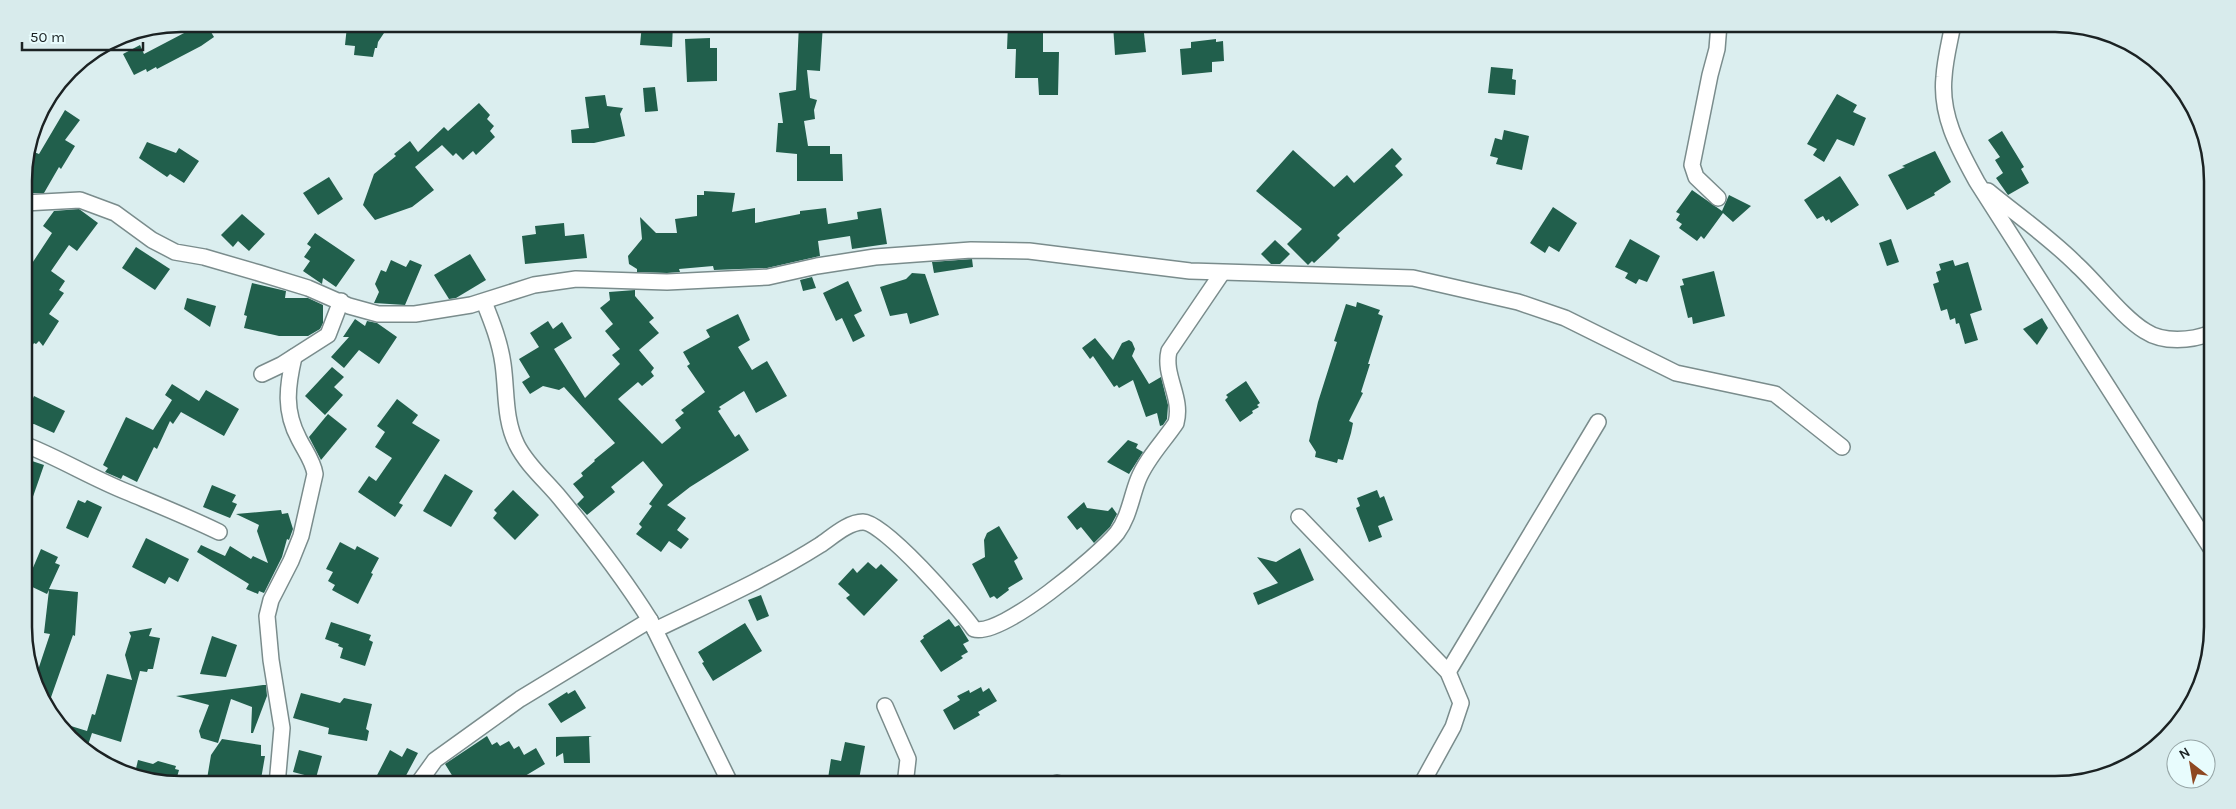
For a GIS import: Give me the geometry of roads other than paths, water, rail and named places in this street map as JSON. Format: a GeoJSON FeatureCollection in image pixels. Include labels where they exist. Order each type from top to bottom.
{"type":"FeatureCollection","features":[{"type":"Feature","properties":{"kind":"street"},"geometry":{"type":"LineString","coordinates":[[1718,198],[1696,177],[1692,165],[1719,32]]}},
{"type":"Feature","properties":{"kind":"street"},"geometry":{"type":"LineString","coordinates":[[1952,32],[1944,77],[1944,105],[1954,141],[1977,182],[2204,537]]}},
{"type":"Feature","properties":{"kind":"street"},"geometry":{"type":"LineString","coordinates":[[1977,182],[2075,263],[2115,305],[2145,331],[2163,338],[2179,340],[2204,335]]}},
{"type":"Feature","properties":{"kind":"street"},"geometry":{"type":"LineString","coordinates":[[33,203],[80,200],[115,213],[152,240],[176,252],[204,257],[259,273],[341,301],[349,306],[378,314],[396,315],[414,314],[484,302],[534,285],[576,279],[667,282],[759,277],[875,257],[971,250],[1028,251],[1190,271],[1413,278],[1518,302],[1565,318],[1676,373],[1775,394],[1842,447]]}},
{"type":"Feature","properties":{"kind":"street"},"geometry":{"type":"LineString","coordinates":[[423,776],[435,760],[504,710],[653,625],[783,566],[847,528],[864,522],[883,531],[955,604],[974,629],[978,630],[991,626],[1028,608],[1072,576],[1095,556],[1124,521],[1138,479],[1176,423],[1178,403],[1166,361],[1168,351],[1222,273]]}},
{"type":"Feature","properties":{"kind":"street"},"geometry":{"type":"LineString","coordinates":[[262,374],[328,336],[341,301]]}},
{"type":"Feature","properties":{"kind":"street"},"geometry":{"type":"LineString","coordinates":[[484,302],[499,345],[503,364],[506,412],[517,445],[624,578],[653,625],[727,776]]}},
{"type":"Feature","properties":{"kind":"street"},"geometry":{"type":"LineString","coordinates":[[277,776],[282,728],[268,636],[268,616],[271,600],[291,561],[301,536],[315,474],[313,464],[295,431],[287,402],[288,382],[294,357]]}},
{"type":"Feature","properties":{"kind":"street"},"geometry":{"type":"LineString","coordinates":[[1448,672],[1598,422]]}},
{"type":"Feature","properties":{"kind":"street"},"geometry":{"type":"LineString","coordinates":[[32,448],[58,458],[126,492],[175,511],[219,532]]}},
{"type":"Feature","properties":{"kind":"street"},"geometry":{"type":"LineString","coordinates":[[1299,517],[1448,672],[1461,703],[1454,727],[1426,776]]}},
{"type":"Feature","properties":{"kind":"street"},"geometry":{"type":"LineString","coordinates":[[885,706],[908,759],[906,776]]}}]}
